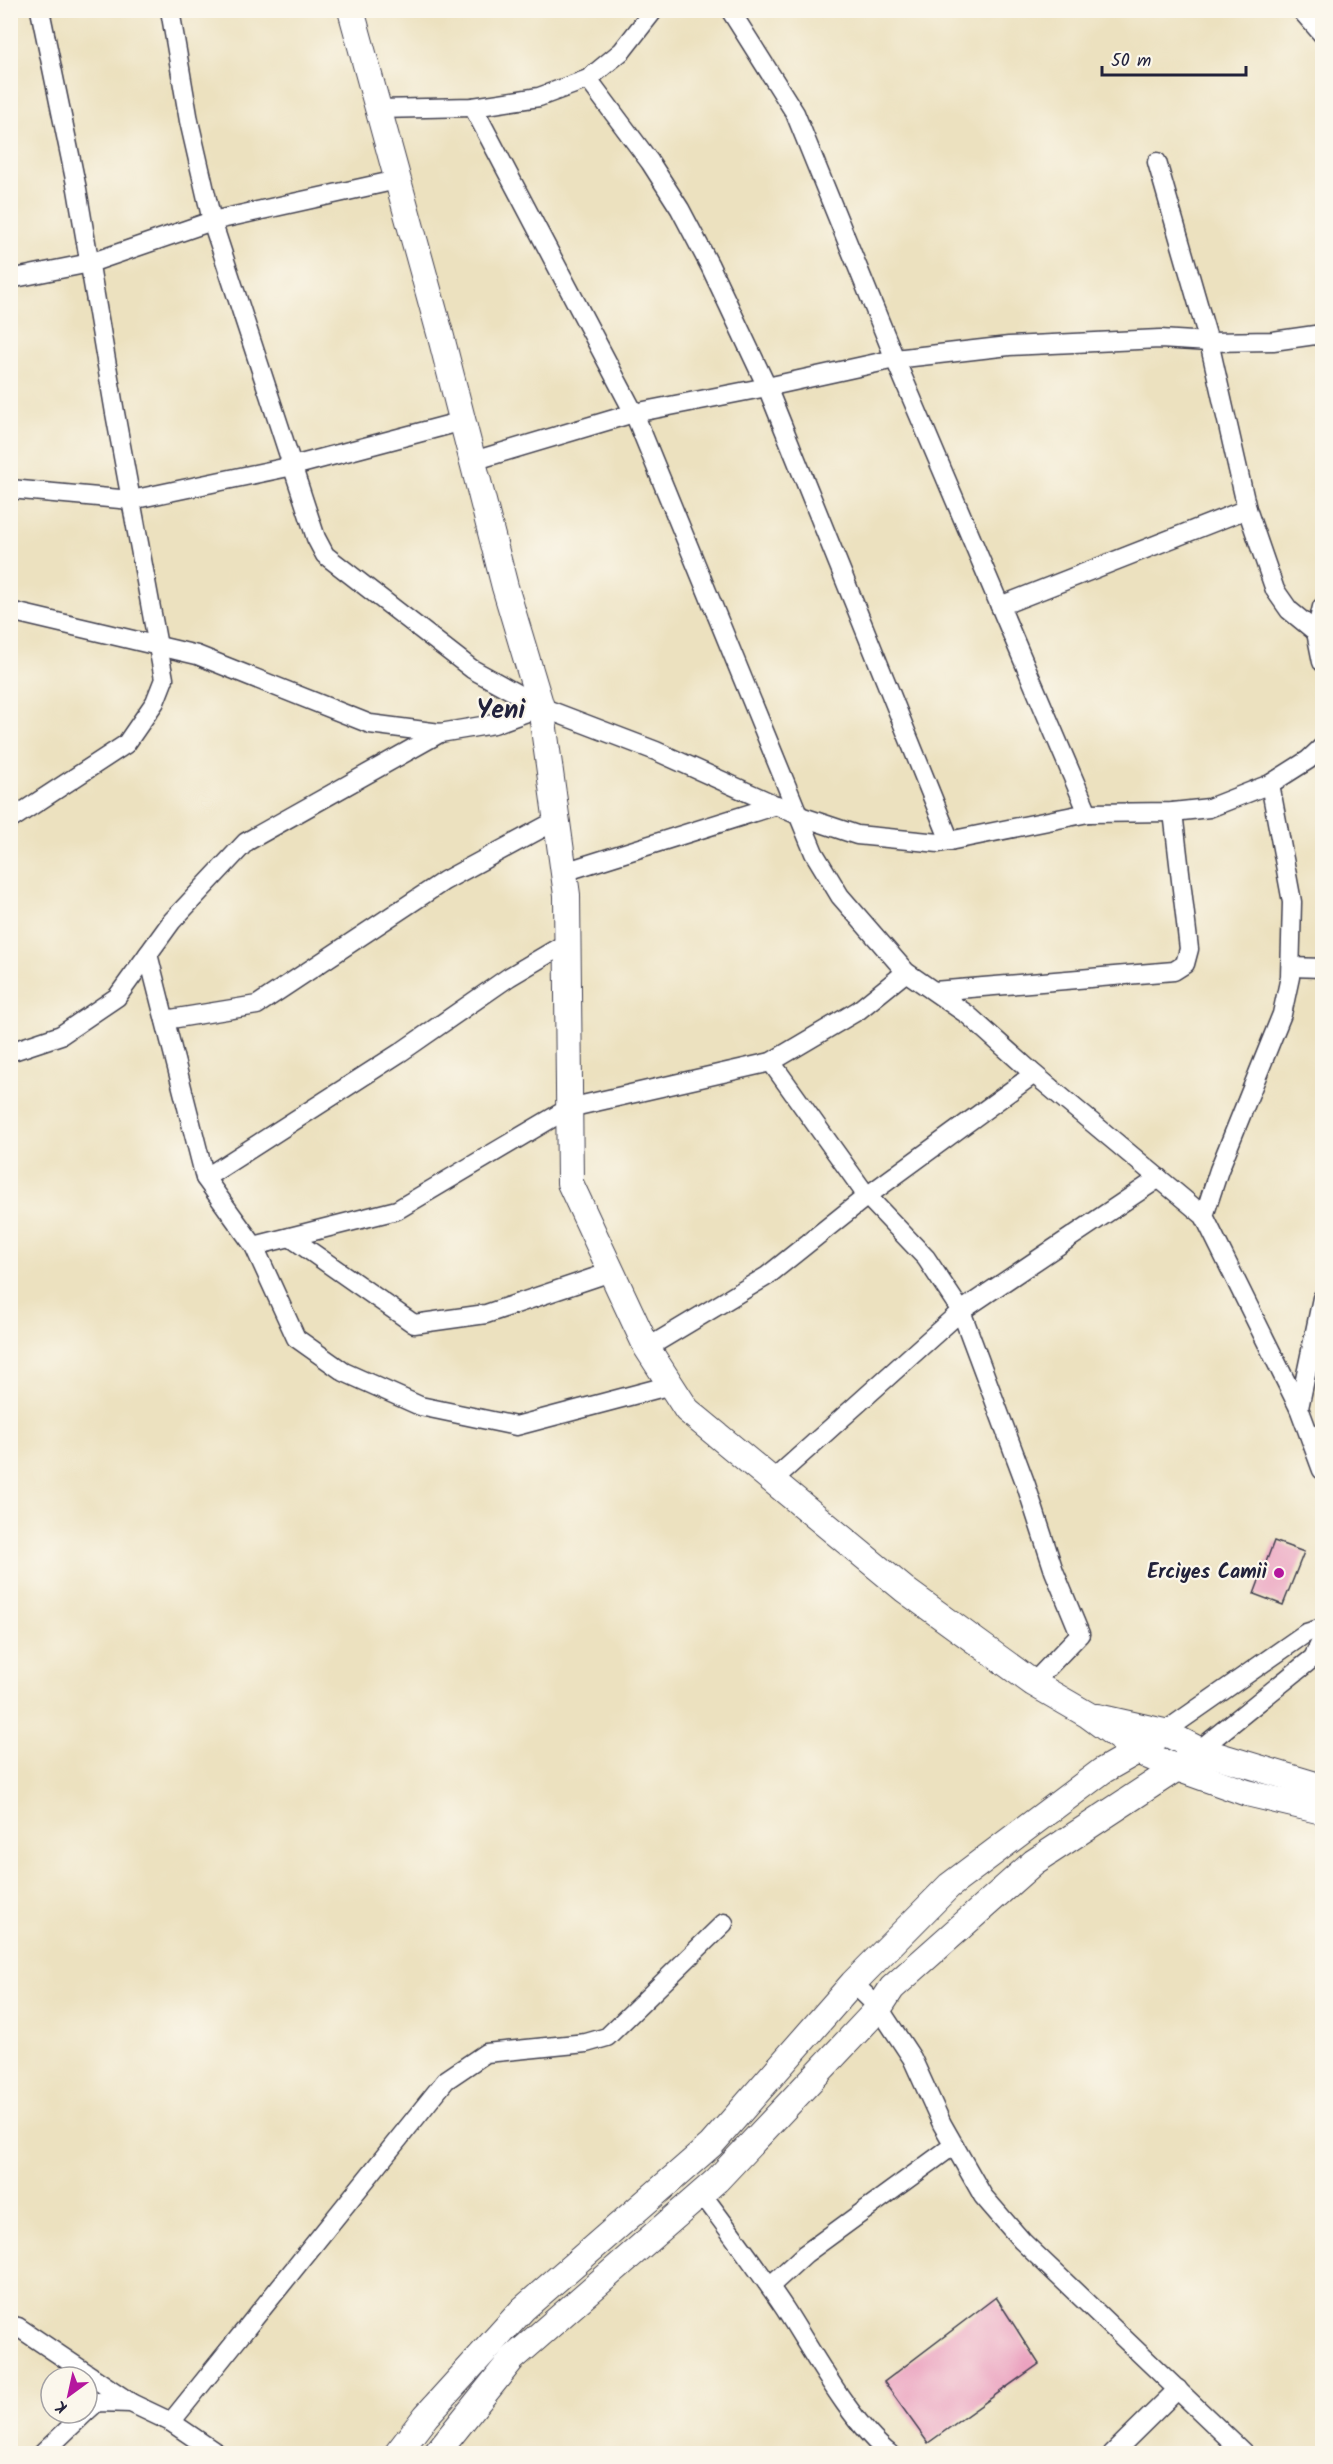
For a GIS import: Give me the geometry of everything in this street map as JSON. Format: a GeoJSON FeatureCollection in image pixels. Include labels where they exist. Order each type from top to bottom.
{"type":"FeatureCollection","features":[{"type":"Feature","properties":{"kind":"street"},"geometry":{"type":"LineString","coordinates":[[10,820],[126,744],[155,702],[164,679],[77,189],[40,10]]}},
{"type":"Feature","properties":{"kind":"street"},"geometry":{"type":"LineString","coordinates":[[170,10],[189,121],[212,221],[316,538],[325,555],[472,669],[541,707],[656,751],[800,816],[857,835],[939,843],[1088,813],[1173,812],[1209,808],[1269,784],[1308,760],[1323,747]]}},
{"type":"Feature","properties":{"kind":"street"},"geometry":{"type":"LineString","coordinates":[[351,10],[463,421],[505,588],[541,707],[567,895],[570,1183],[647,1347],[687,1410],[905,1590],[1033,1683],[1088,1715],[1137,1751],[1247,1793],[1323,1811]]}},
{"type":"Feature","properties":{"kind":"street"},"geometry":{"type":"LineString","coordinates":[[378,109],[473,106],[539,97],[588,79],[622,51],[654,10]]}},
{"type":"Feature","properties":{"kind":"street"},"geometry":{"type":"LineString","coordinates":[[730,10],[795,113],[895,359],[1088,813]]}},
{"type":"Feature","properties":{"kind":"street"},"geometry":{"type":"LineString","coordinates":[[1301,10],[1323,34]]}},
{"type":"Feature","properties":{"kind":"street"},"geometry":{"type":"LineString","coordinates":[[588,79],[650,162],[680,209],[710,266],[767,387],[950,841]]}},
{"type":"Feature","properties":{"kind":"street"},"geometry":{"type":"LineString","coordinates":[[473,106],[634,412],[814,853],[840,896],[906,972],[968,1015],[1034,1074],[1204,1216],[1299,1408],[1323,1470]]}},
{"type":"Feature","properties":{"kind":"street"},"geometry":{"type":"LineString","coordinates":[[1157,162],[1209,342],[1247,509],[1275,590],[1288,610],[1316,632]]}},
{"type":"Feature","properties":{"kind":"street"},"geometry":{"type":"LineString","coordinates":[[10,279],[90,263],[212,221],[397,180]]}},
{"type":"Feature","properties":{"kind":"street"},"geometry":{"type":"LineString","coordinates":[[473,461],[634,412],[767,387],[895,359],[1009,346],[1160,339],[1209,342],[1273,341],[1323,334]]}},
{"type":"Feature","properties":{"kind":"street"},"geometry":{"type":"LineString","coordinates":[[10,489],[131,500],[293,466],[463,421]]}},
{"type":"Feature","properties":{"kind":"street"},"geometry":{"type":"LineString","coordinates":[[1000,606],[1247,509]]}},
{"type":"Feature","properties":{"kind":"street"},"geometry":{"type":"LineString","coordinates":[[1323,607],[1316,632],[1323,662]]}},
{"type":"Feature","properties":{"kind":"street"},"geometry":{"type":"LineString","coordinates":[[10,611],[196,655],[370,724],[440,733],[494,724],[541,707]]}},
{"type":"Feature","properties":{"kind":"street"},"geometry":{"type":"LineString","coordinates":[[10,1052],[61,1035],[117,997],[172,921],[246,842],[440,733]]}},
{"type":"Feature","properties":{"kind":"street"},"geometry":{"type":"LineString","coordinates":[[1204,1216],[1219,1170],[1282,1014],[1291,967],[1292,902],[1269,784]]}},
{"type":"Feature","properties":{"kind":"street"},"geometry":{"type":"LineString","coordinates":[[564,872],[777,805]]}},
{"type":"Feature","properties":{"kind":"street"},"geometry":{"type":"LineString","coordinates":[[934,991],[1174,971],[1185,964],[1189,949],[1173,812]]}},
{"type":"Feature","properties":{"kind":"street"},"geometry":{"type":"LineString","coordinates":[[165,1020],[257,1005],[444,881],[557,820]]}},
{"type":"Feature","properties":{"kind":"street"},"geometry":{"type":"LineString","coordinates":[[205,1178],[401,1052],[509,977],[568,942]]}},
{"type":"Feature","properties":{"kind":"street"},"geometry":{"type":"LineString","coordinates":[[148,954],[205,1178],[254,1246],[296,1338],[344,1372],[420,1406],[516,1426],[671,1384]]}},
{"type":"Feature","properties":{"kind":"street"},"geometry":{"type":"LineString","coordinates":[[1291,967],[1323,968]]}},
{"type":"Feature","properties":{"kind":"street"},"geometry":{"type":"LineString","coordinates":[[254,1246],[397,1210],[569,1108],[771,1062],[859,1010],[906,972]]}},
{"type":"Feature","properties":{"kind":"street"},"geometry":{"type":"LineString","coordinates":[[771,1062],[867,1196],[926,1258],[961,1311],[1026,1485],[1054,1571],[1080,1634],[1033,1683]]}},
{"type":"Feature","properties":{"kind":"street"},"geometry":{"type":"LineString","coordinates":[[647,1347],[767,1276],[867,1196],[1034,1074]]}},
{"type":"Feature","properties":{"kind":"street"},"geometry":{"type":"LineString","coordinates":[[773,1480],[961,1311],[1159,1178]]}},
{"type":"Feature","properties":{"kind":"street"},"geometry":{"type":"LineString","coordinates":[[290,1237],[414,1324],[486,1314],[611,1272]]}},
{"type":"Feature","properties":{"kind":"street"},"geometry":{"type":"LineString","coordinates":[[1299,1408],[1323,1298]]}},
{"type":"Feature","properties":{"kind":"street"},"geometry":{"type":"LineString","coordinates":[[397,2454],[426,2416],[523,2309],[711,2145],[853,1983],[949,1886],[1102,1771],[1137,1751],[1306,1633],[1323,1628]]}},
{"type":"Feature","properties":{"kind":"street"},"geometry":{"type":"LineString","coordinates":[[443,2451],[512,2359],[717,2180],[879,2008],[892,1988],[1034,1862],[1177,1768],[1313,1658],[1323,1639]]}},
{"type":"Feature","properties":{"kind":"street"},"geometry":{"type":"LineString","coordinates":[[1088,1715],[1164,1732],[1199,1750],[1323,1787]]}},
{"type":"Feature","properties":{"kind":"street"},"geometry":{"type":"LineString","coordinates":[[171,2422],[446,2080],[486,2053],[586,2043],[607,2037],[724,1923]]}},
{"type":"Feature","properties":{"kind":"street"},"geometry":{"type":"LineString","coordinates":[[853,1983],[879,2008],[912,2058],[954,2145],[983,2196],[1022,2241],[1245,2454]]}},
{"type":"Feature","properties":{"kind":"street"},"geometry":{"type":"LineString","coordinates":[[770,2286],[805,2254],[954,2145]]}},
{"type":"Feature","properties":{"kind":"street"},"geometry":{"type":"LineString","coordinates":[[702,2194],[770,2286],[850,2409],[879,2445],[890,2454]]}},
{"type":"Feature","properties":{"kind":"street"},"geometry":{"type":"LineString","coordinates":[[10,2325],[18,2328],[130,2403],[171,2422],[218,2454]]}},
{"type":"Feature","properties":{"kind":"street"},"geometry":{"type":"LineString","coordinates":[[1112,2454],[1178,2389]]}},
{"type":"Feature","properties":{"kind":"street"},"geometry":{"type":"LineString","coordinates":[[99,2402],[130,2403]]}},
{"type":"Feature","properties":{"kind":"street"},"geometry":{"type":"LineString","coordinates":[[42,2454],[72,2425]]}},
{"type":"Feature","properties":{"kind":"building","name":"Erciyes Camii"},"geometry":{"type":"Polygon","coordinates":[[[1274,1541],[1304,1552],[1283,1605],[1254,1594],[1274,1541]]]}},
{"type":"Feature","properties":{"kind":"building"},"geometry":{"type":"Polygon","coordinates":[[[996,2297],[1039,2364],[928,2443],[884,2382],[996,2297]]]}},
{"type":"Feature","properties":{"kind":"place","name":"Erciyes Camii"},"geometry":{"type":"Point","coordinates":[1279,1573]}},
{"type":"Feature","properties":{"kind":"district","name":"Yeni"},"geometry":{"type":"Point","coordinates":[501,711]}}]}
